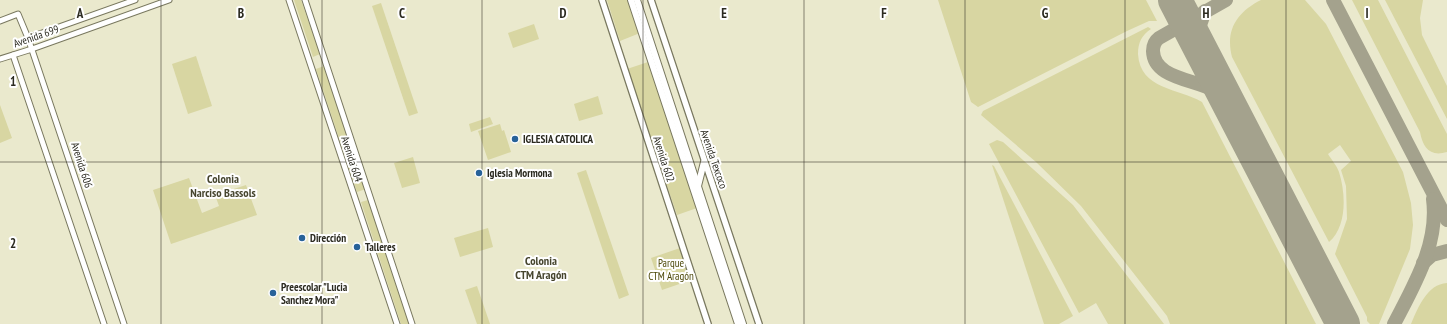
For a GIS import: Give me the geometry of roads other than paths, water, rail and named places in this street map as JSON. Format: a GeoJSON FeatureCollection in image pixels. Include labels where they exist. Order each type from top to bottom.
{"type":"FeatureCollection","features":[{"type":"Feature","properties":{"kind":"main road","name":"Avenida 602"},"geometry":{"type":"LineString","coordinates":[[602,0],[708,324]]}},
{"type":"Feature","properties":{"kind":"main road","name":"Avenida 602"},"geometry":{"type":"LineString","coordinates":[[631,0],[738,324]]}},
{"type":"Feature","properties":{"kind":"main road"},"geometry":{"type":"LineString","coordinates":[[637,0],[743,324]]}},
{"type":"Feature","properties":{"kind":"main road","name":"Avenida Texcoco"},"geometry":{"type":"LineString","coordinates":[[651,0],[759,324]]}},
{"type":"Feature","properties":{"kind":"main road"},"geometry":{"type":"LineString","coordinates":[[698,186],[704,162]]}},
{"type":"Feature","properties":{"kind":"street","name":"Avenida 699"},"geometry":{"type":"LineString","coordinates":[[28,38],[135,0]]}},
{"type":"Feature","properties":{"kind":"street","name":"Avenida 699"},"geometry":{"type":"LineString","coordinates":[[0,59],[169,0]]}},
{"type":"Feature","properties":{"kind":"street","name":"Avenida 604"},"geometry":{"type":"LineString","coordinates":[[289,0],[397,324]]}},
{"type":"Feature","properties":{"kind":"street","name":"Avenida 604"},"geometry":{"type":"LineString","coordinates":[[305,0],[412,324]]}},
{"type":"Feature","properties":{"kind":"street","name":"Avenida 606"},"geometry":{"type":"LineString","coordinates":[[0,21],[18,14],[28,38],[124,324]]}},
{"type":"Feature","properties":{"kind":"street"},"geometry":{"type":"LineString","coordinates":[[13,55],[104,324]]}},
{"type":"Feature","properties":{"kind":"place","name":"IGLESIA CATOLICA"},"geometry":{"type":"Point","coordinates":[515,139]}},
{"type":"Feature","properties":{"kind":"place","name":"Iglesia Mormona"},"geometry":{"type":"Point","coordinates":[479,173]}},
{"type":"Feature","properties":{"kind":"place","name":"Dirección"},"geometry":{"type":"Point","coordinates":[302,238]}},
{"type":"Feature","properties":{"kind":"place","name":"Talleres"},"geometry":{"type":"Point","coordinates":[357,247]}},
{"type":"Feature","properties":{"kind":"place","name":"Preescolar \"Lucia Sanchez Mora\""},"geometry":{"type":"Point","coordinates":[273,293]}},
{"type":"Feature","properties":{"kind":"district","name":"Colonia Narciso Bassols"},"geometry":{"type":"Point","coordinates":[223,186]}},
{"type":"Feature","properties":{"kind":"district","name":"Colonia CTM Aragón"},"geometry":{"type":"Point","coordinates":[541,268]}},
{"type":"Feature","properties":{"kind":"park label","name":"Parque CTM Aragón"},"geometry":{"type":"Point","coordinates":[671,269]}}]}
